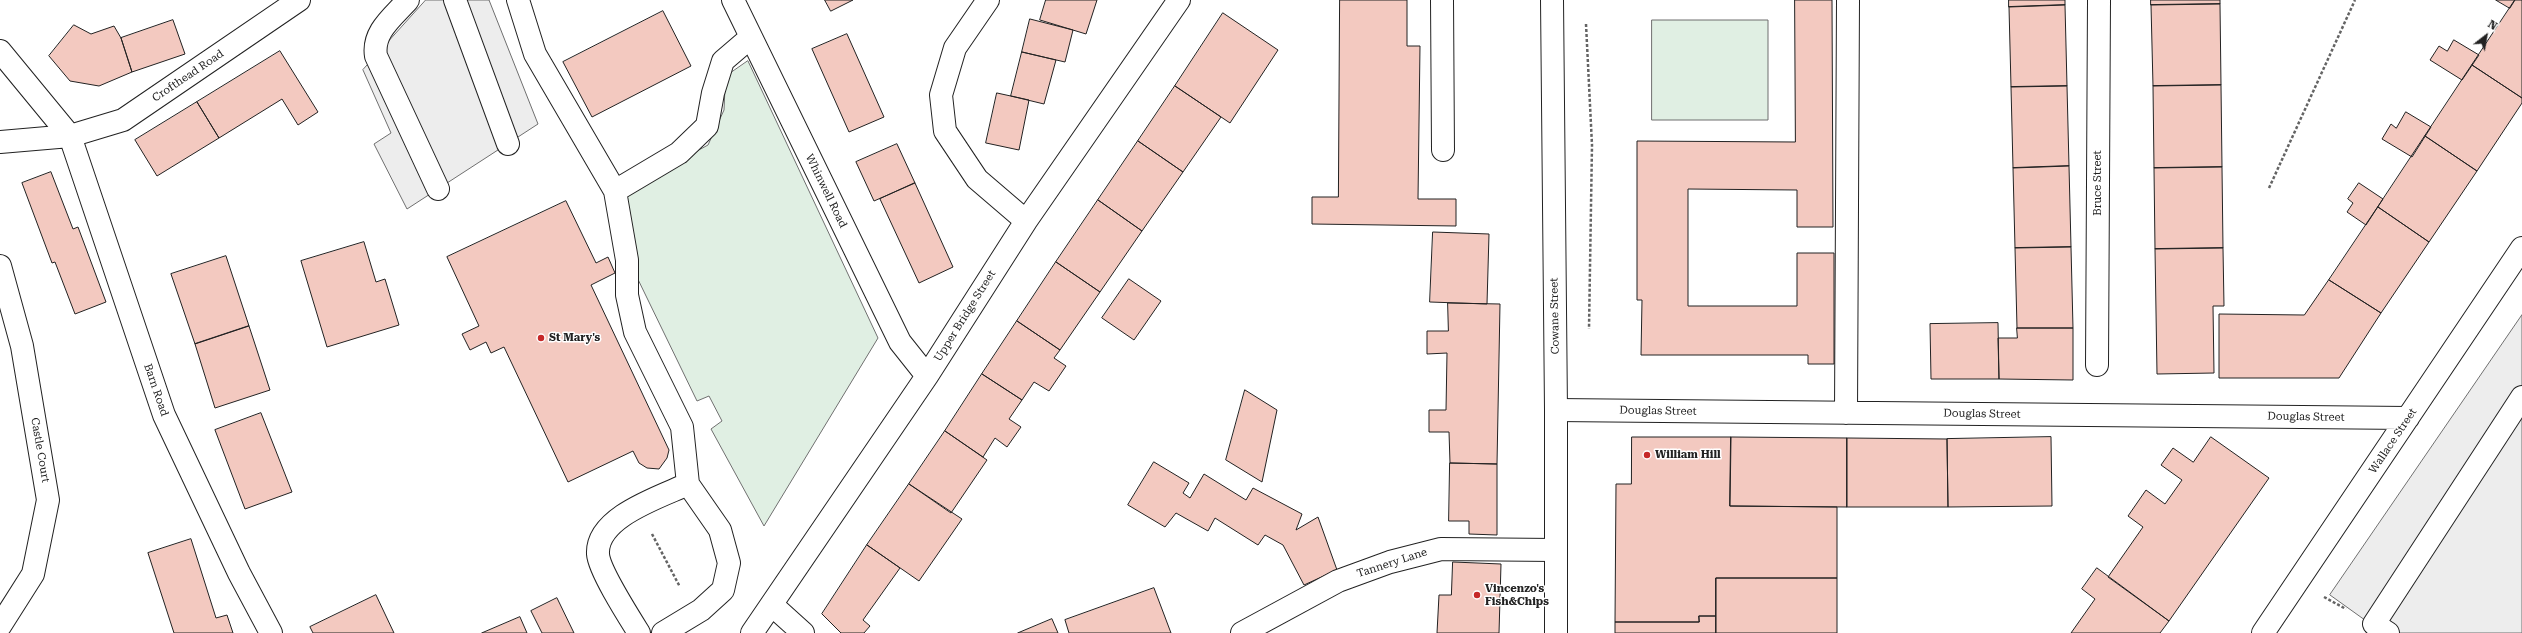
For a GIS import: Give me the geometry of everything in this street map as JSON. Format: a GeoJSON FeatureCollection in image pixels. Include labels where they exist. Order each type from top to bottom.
{"type":"FeatureCollection","features":[{"type":"Feature","properties":{"kind":"street","name":"Crofthead Road"},"geometry":{"type":"LineString","coordinates":[[70,136],[123,120],[299,0]]}},
{"type":"Feature","properties":{"kind":"street"},"geometry":{"type":"LineString","coordinates":[[408,0],[378,34],[374,45],[376,56],[438,189]]}},
{"type":"Feature","properties":{"kind":"street"},"geometry":{"type":"LineString","coordinates":[[455,0],[508,144]]}},
{"type":"Feature","properties":{"kind":"street"},"geometry":{"type":"LineString","coordinates":[[518,0],[535,54],[599,168],[615,191],[627,260],[627,295],[635,332],[682,427],[688,484],[720,530],[729,563],[723,590],[694,614],[663,633]]}},
{"type":"Feature","properties":{"kind":"street","name":"Whinwell Road"},"geometry":{"type":"LineString","coordinates":[[733,0],[900,342],[927,376]]}},
{"type":"Feature","properties":{"kind":"street"},"geometry":{"type":"LineString","coordinates":[[988,0],[955,48],[941,95],[945,131],[977,179],[1026,221]]}},
{"type":"Feature","properties":{"kind":"street","name":"Upper Bridge Street"},"geometry":{"type":"LineString","coordinates":[[752,633],[927,376],[1026,221],[1179,0]]}},
{"type":"Feature","properties":{"kind":"street"},"geometry":{"type":"LineString","coordinates":[[1442,0],[1443,150]]}},
{"type":"Feature","properties":{"kind":"street","name":"Cowane Street"},"geometry":{"type":"LineString","coordinates":[[1552,0],[1556,410],[1556,633]]}},
{"type":"Feature","properties":{"kind":"street"},"geometry":{"type":"LineString","coordinates":[[1846,412],[1848,0]]}},
{"type":"Feature","properties":{"kind":"street","name":"Bruce Street"},"geometry":{"type":"LineString","coordinates":[[2097,365],[2099,0]]}},
{"type":"Feature","properties":{"kind":"street"},"geometry":{"type":"LineString","coordinates":[[615,191],[680,153],[707,126],[713,93],[723,61],[751,37]]}},
{"type":"Feature","properties":{"kind":"street"},"geometry":{"type":"LineString","coordinates":[[0,51],[70,136]]}},
{"type":"Feature","properties":{"kind":"street"},"geometry":{"type":"LineString","coordinates":[[0,142],[70,136]]}},
{"type":"Feature","properties":{"kind":"street","name":"Barn Road"},"geometry":{"type":"LineString","coordinates":[[70,136],[164,415],[238,573],[271,633]]}},
{"type":"Feature","properties":{"kind":"street","name":"Wallace Street"},"geometry":{"type":"LineString","coordinates":[[2263,633],[2522,248]]}},
{"type":"Feature","properties":{"kind":"street","name":"Castle Court"},"geometry":{"type":"LineString","coordinates":[[0,266],[22,346],[48,500],[33,574],[0,626]]}},
{"type":"Feature","properties":{"kind":"street"},"geometry":{"type":"LineString","coordinates":[[2381,629],[2522,397]]}},
{"type":"Feature","properties":{"kind":"street","name":"Douglas Street"},"geometry":{"type":"LineString","coordinates":[[1556,410],[2408,418]]}},
{"type":"Feature","properties":{"kind":"street"},"geometry":{"type":"LineString","coordinates":[[639,633],[611,586],[598,554],[605,529],[624,514],[688,484]]}},
{"type":"Feature","properties":{"kind":"street","name":"Tannery Lane"},"geometry":{"type":"LineString","coordinates":[[1242,633],[1338,581],[1390,562],[1440,549],[1556,550]]}},
{"type":"Feature","properties":{"kind":"street"},"geometry":{"type":"LineString","coordinates":[[772,605],[803,633]]}},
{"type":"Feature","properties":{"kind":"path"},"geometry":{"type":"LineString","coordinates":[[2269,188],[2355,0]]}},
{"type":"Feature","properties":{"kind":"path"},"geometry":{"type":"LineString","coordinates":[[1585,22],[1588,45],[1592,145],[1589,332]]}},
{"type":"Feature","properties":{"kind":"path"},"geometry":{"type":"LineString","coordinates":[[638,507],[694,614]]}},
{"type":"Feature","properties":{"kind":"path"},"geometry":{"type":"LineString","coordinates":[[2298,582],[2381,629]]}},
{"type":"Feature","properties":{"kind":"green space"},"geometry":{"type":"Polygon","coordinates":[[[1652,20],[1768,20],[1768,120],[1652,120],[1652,20]]]}},
{"type":"Feature","properties":{"kind":"green space"},"geometry":{"type":"Polygon","coordinates":[[[748,61],[878,338],[764,526],[711,429],[722,421],[709,396],[697,401],[631,265],[624,194],[638,183],[708,145],[724,110],[725,87],[729,74],[748,61]]]}},
{"type":"Feature","properties":{"kind":"shaded area"},"geometry":{"type":"Polygon","coordinates":[[[426,0],[489,0],[538,124],[407,209],[374,144],[391,133],[363,70],[426,0]]]}},
{"type":"Feature","properties":{"kind":"shaded area"},"geometry":{"type":"Polygon","coordinates":[[[2522,315],[2522,633],[2383,633],[2330,595],[2522,315]]]}},
{"type":"Feature","properties":{"kind":"building"},"geometry":{"type":"Polygon","coordinates":[[[825,0],[853,0],[831,11],[825,0]]]}},
{"type":"Feature","properties":{"kind":"building"},"geometry":{"type":"Polygon","coordinates":[[[1046,0],[1097,0],[1086,34],[1040,20],[1046,0]]]}},
{"type":"Feature","properties":{"kind":"building"},"geometry":{"type":"Polygon","coordinates":[[[1340,0],[1407,0],[1407,46],[1420,46],[1418,199],[1456,199],[1456,226],[1312,224],[1312,197],[1338,197],[1340,0]]]}},
{"type":"Feature","properties":{"kind":"building"},"geometry":{"type":"Polygon","coordinates":[[[1795,0],[1832,0],[1833,227],[1797,227],[1797,190],[1688,189],[1688,306],[1797,306],[1797,253],[1834,253],[1834,364],[1808,364],[1808,355],[1641,355],[1642,300],[1637,300],[1637,141],[1795,142],[1795,0]]]}},
{"type":"Feature","properties":{"kind":"building"},"geometry":{"type":"Polygon","coordinates":[[[2009,0],[2065,0],[2065,5],[2009,7],[2009,0]]]}},
{"type":"Feature","properties":{"kind":"building"},"geometry":{"type":"Polygon","coordinates":[[[2151,0],[2220,0],[2220,4],[2151,5],[2151,0]]]}},
{"type":"Feature","properties":{"kind":"building"},"geometry":{"type":"Polygon","coordinates":[[[2496,0],[2515,0],[2510,8],[2496,0]]]}},
{"type":"Feature","properties":{"kind":"building"},"geometry":{"type":"Polygon","coordinates":[[[2515,0],[2522,0],[2522,98],[2472,65],[2515,0]]]}},
{"type":"Feature","properties":{"kind":"building"},"geometry":{"type":"Polygon","coordinates":[[[2220,4],[2221,85],[2153,86],[2151,5],[2220,4]]]}},
{"type":"Feature","properties":{"kind":"building"},"geometry":{"type":"Polygon","coordinates":[[[2065,5],[2067,86],[2011,87],[2009,7],[2065,5]]]}},
{"type":"Feature","properties":{"kind":"building"},"geometry":{"type":"Polygon","coordinates":[[[663,11],[691,66],[592,117],[563,62],[663,11]]]}},
{"type":"Feature","properties":{"kind":"building"},"geometry":{"type":"Polygon","coordinates":[[[1223,13],[1278,50],[1230,123],[1175,86],[1223,13]]]}},
{"type":"Feature","properties":{"kind":"building"},"geometry":{"type":"Polygon","coordinates":[[[1030,19],[1073,30],[1065,62],[1022,52],[1030,19]]]}},
{"type":"Feature","properties":{"kind":"building"},"geometry":{"type":"Polygon","coordinates":[[[173,20],[185,54],[132,72],[121,38],[173,20]]]}},
{"type":"Feature","properties":{"kind":"building"},"geometry":{"type":"Polygon","coordinates":[[[74,25],[91,34],[114,26],[121,38],[132,72],[99,86],[70,81],[49,56],[74,25]]]}},
{"type":"Feature","properties":{"kind":"building"},"geometry":{"type":"Polygon","coordinates":[[[847,34],[884,117],[849,132],[812,49],[847,34]]]}},
{"type":"Feature","properties":{"kind":"building"},"geometry":{"type":"Polygon","coordinates":[[[2454,40],[2479,55],[2462,80],[2430,60],[2439,46],[2447,51],[2454,40]]]}},
{"type":"Feature","properties":{"kind":"building"},"geometry":{"type":"Polygon","coordinates":[[[280,51],[318,112],[298,125],[282,99],[219,138],[197,102],[280,51]]]}},
{"type":"Feature","properties":{"kind":"building"},"geometry":{"type":"Polygon","coordinates":[[[1022,52],[1056,60],[1044,104],[1011,96],[1022,52]]]}},
{"type":"Feature","properties":{"kind":"building"},"geometry":{"type":"Polygon","coordinates":[[[2472,65],[2522,98],[2522,103],[2477,171],[2425,136],[2472,65]]]}},
{"type":"Feature","properties":{"kind":"building"},"geometry":{"type":"Polygon","coordinates":[[[2221,85],[2222,167],[2154,168],[2153,86],[2221,85]]]}},
{"type":"Feature","properties":{"kind":"building"},"geometry":{"type":"Polygon","coordinates":[[[1175,86],[1221,117],[1183,172],[1138,141],[1175,86]]]}},
{"type":"Feature","properties":{"kind":"building"},"geometry":{"type":"Polygon","coordinates":[[[2067,86],[2069,166],[2013,168],[2011,87],[2067,86]]]}},
{"type":"Feature","properties":{"kind":"building"},"geometry":{"type":"Polygon","coordinates":[[[997,93],[1029,100],[1019,150],[986,143],[997,93]]]}},
{"type":"Feature","properties":{"kind":"building"},"geometry":{"type":"Polygon","coordinates":[[[197,102],[219,138],[157,176],[135,140],[197,102]]]}},
{"type":"Feature","properties":{"kind":"building"},"geometry":{"type":"Polygon","coordinates":[[[2406,112],[2431,127],[2412,157],[2382,139],[2391,124],[2396,128],[2406,112]]]}},
{"type":"Feature","properties":{"kind":"building"},"geometry":{"type":"Polygon","coordinates":[[[2425,136],[2477,171],[2429,242],[2378,207],[2425,136]]]}},
{"type":"Feature","properties":{"kind":"building"},"geometry":{"type":"Polygon","coordinates":[[[1138,141],[1183,172],[1142,231],[1098,200],[1138,141]]]}},
{"type":"Feature","properties":{"kind":"building"},"geometry":{"type":"Polygon","coordinates":[[[897,144],[915,183],[874,201],[856,162],[897,144]]]}},
{"type":"Feature","properties":{"kind":"building"},"geometry":{"type":"Polygon","coordinates":[[[2069,166],[2071,247],[2015,248],[2013,168],[2069,166]]]}},
{"type":"Feature","properties":{"kind":"building"},"geometry":{"type":"Polygon","coordinates":[[[2222,167],[2223,248],[2155,249],[2154,168],[2222,167]]]}},
{"type":"Feature","properties":{"kind":"building"},"geometry":{"type":"Polygon","coordinates":[[[51,172],[73,229],[78,227],[106,302],[75,314],[55,262],[52,263],[22,183],[51,172]]]}},
{"type":"Feature","properties":{"kind":"building"},"geometry":{"type":"Polygon","coordinates":[[[915,183],[953,267],[919,283],[880,199],[915,183]]]}},
{"type":"Feature","properties":{"kind":"building"},"geometry":{"type":"Polygon","coordinates":[[[2359,183],[2383,199],[2366,225],[2347,212],[2353,203],[2348,199],[2359,183]]]}},
{"type":"Feature","properties":{"kind":"building"},"geometry":{"type":"Polygon","coordinates":[[[1098,200],[1142,231],[1100,292],[1056,262],[1098,200]]]}},
{"type":"Feature","properties":{"kind":"building","name":"St Mary's"},"geometry":{"type":"Polygon","coordinates":[[[566,201],[596,263],[608,257],[615,273],[591,285],[669,450],[667,458],[659,469],[647,468],[639,463],[633,451],[568,482],[504,347],[491,353],[486,342],[470,350],[462,334],[479,326],[447,257],[566,201]]]}},
{"type":"Feature","properties":{"kind":"building"},"geometry":{"type":"Polygon","coordinates":[[[2378,207],[2429,242],[2381,313],[2329,280],[2378,207]]]}},
{"type":"Feature","properties":{"kind":"building"},"geometry":{"type":"Polygon","coordinates":[[[1433,232],[1489,234],[1487,304],[1430,302],[1433,232]]]}},
{"type":"Feature","properties":{"kind":"building"},"geometry":{"type":"Polygon","coordinates":[[[364,242],[376,282],[385,279],[399,325],[327,347],[301,261],[364,242]]]}},
{"type":"Feature","properties":{"kind":"building"},"geometry":{"type":"Polygon","coordinates":[[[2071,247],[2073,328],[2017,328],[2015,248],[2071,247]]]}},
{"type":"Feature","properties":{"kind":"building"},"geometry":{"type":"Polygon","coordinates":[[[2223,248],[2224,306],[2213,306],[2214,373],[2157,374],[2155,249],[2223,248]]]}},
{"type":"Feature","properties":{"kind":"building"},"geometry":{"type":"Polygon","coordinates":[[[226,256],[249,326],[195,344],[171,274],[226,256]]]}},
{"type":"Feature","properties":{"kind":"building"},"geometry":{"type":"Polygon","coordinates":[[[1056,262],[1100,292],[1060,350],[1017,321],[1056,262]]]}},
{"type":"Feature","properties":{"kind":"building"},"geometry":{"type":"Polygon","coordinates":[[[1129,279],[1161,301],[1134,340],[1102,318],[1129,279]]]}},
{"type":"Feature","properties":{"kind":"building"},"geometry":{"type":"Polygon","coordinates":[[[2329,280],[2381,313],[2339,378],[2219,378],[2219,314],[2304,315],[2329,280]]]}},
{"type":"Feature","properties":{"kind":"building"},"geometry":{"type":"Polygon","coordinates":[[[1448,303],[1500,304],[1497,464],[1450,463],[1449,432],[1429,432],[1429,410],[1446,410],[1447,353],[1427,354],[1427,331],[1448,331],[1448,303]]]}},
{"type":"Feature","properties":{"kind":"building"},"geometry":{"type":"Polygon","coordinates":[[[1017,321],[1060,350],[1054,358],[1066,366],[1049,391],[1034,382],[1022,400],[982,374],[1017,321]]]}},
{"type":"Feature","properties":{"kind":"building"},"geometry":{"type":"Polygon","coordinates":[[[1998,323],[1999,379],[1931,379],[1930,324],[1998,323]]]}},
{"type":"Feature","properties":{"kind":"building"},"geometry":{"type":"Polygon","coordinates":[[[249,326],[270,390],[215,408],[195,344],[249,326]]]}},
{"type":"Feature","properties":{"kind":"building"},"geometry":{"type":"Polygon","coordinates":[[[2017,328],[2073,328],[2073,380],[1999,379],[1998,338],[2017,338],[2017,328]]]}},
{"type":"Feature","properties":{"kind":"building"},"geometry":{"type":"Polygon","coordinates":[[[982,374],[1022,400],[1009,419],[1021,427],[1007,447],[995,438],[983,457],[945,431],[982,374]]]}},
{"type":"Feature","properties":{"kind":"building"},"geometry":{"type":"Polygon","coordinates":[[[1245,390],[1277,410],[1262,482],[1226,460],[1245,390]]]}},
{"type":"Feature","properties":{"kind":"building"},"geometry":{"type":"Polygon","coordinates":[[[261,413],[292,492],[245,509],[215,430],[261,413]]]}},
{"type":"Feature","properties":{"kind":"building"},"geometry":{"type":"Polygon","coordinates":[[[945,431],[987,460],[951,513],[909,484],[945,431]]]}},
{"type":"Feature","properties":{"kind":"building"},"geometry":{"type":"Polygon","coordinates":[[[1632,437],[1731,437],[1730,506],[1837,507],[1837,578],[1716,578],[1716,616],[1699,616],[1699,622],[1615,622],[1616,484],[1631,484],[1632,437]]]}},
{"type":"Feature","properties":{"kind":"building"},"geometry":{"type":"Polygon","coordinates":[[[1731,437],[1847,438],[1847,507],[1730,506],[1731,437]]]}},
{"type":"Feature","properties":{"kind":"building"},"geometry":{"type":"Polygon","coordinates":[[[2051,437],[2052,506],[1948,507],[1947,439],[2051,437]]]}},
{"type":"Feature","properties":{"kind":"building"},"geometry":{"type":"Polygon","coordinates":[[[2211,437],[2269,478],[2169,621],[2108,577],[2143,527],[2128,516],[2146,490],[2165,504],[2182,480],[2161,465],[2173,448],[2193,462],[2211,437]]]}},
{"type":"Feature","properties":{"kind":"building"},"geometry":{"type":"Polygon","coordinates":[[[1847,438],[1947,439],[1948,507],[1847,507],[1847,438]]]}},
{"type":"Feature","properties":{"kind":"building"},"geometry":{"type":"Polygon","coordinates":[[[1154,462],[1189,483],[1183,493],[1190,498],[1204,474],[1246,500],[1253,488],[1302,514],[1296,530],[1318,517],[1337,570],[1304,585],[1283,545],[1265,535],[1258,545],[1215,518],[1208,531],[1176,513],[1165,527],[1128,505],[1154,462]]]}},
{"type":"Feature","properties":{"kind":"building"},"geometry":{"type":"Polygon","coordinates":[[[1450,463],[1497,464],[1497,535],[1469,534],[1469,521],[1449,521],[1450,463]]]}},
{"type":"Feature","properties":{"kind":"building"},"geometry":{"type":"Polygon","coordinates":[[[909,484],[962,519],[919,581],[867,545],[909,484]]]}},
{"type":"Feature","properties":{"kind":"building"},"geometry":{"type":"Polygon","coordinates":[[[191,539],[216,618],[227,615],[233,633],[174,633],[148,553],[191,539]]]}},
{"type":"Feature","properties":{"kind":"building"},"geometry":{"type":"Polygon","coordinates":[[[867,545],[900,568],[863,620],[870,626],[864,633],[841,633],[822,614],[867,545]]]}},
{"type":"Feature","properties":{"kind":"building"},"geometry":{"type":"Polygon","coordinates":[[[1453,562],[1501,564],[1499,633],[1437,633],[1439,595],[1451,595],[1453,562]]]}},
{"type":"Feature","properties":{"kind":"building"},"geometry":{"type":"Polygon","coordinates":[[[2097,568],[2169,621],[2160,633],[2071,633],[2095,599],[2082,589],[2097,568]]]}},
{"type":"Feature","properties":{"kind":"building"},"geometry":{"type":"Polygon","coordinates":[[[1716,578],[1837,578],[1837,633],[1716,633],[1716,578]]]}},
{"type":"Feature","properties":{"kind":"building"},"geometry":{"type":"Polygon","coordinates":[[[1154,588],[1171,633],[1069,633],[1065,620],[1154,588]]]}},
{"type":"Feature","properties":{"kind":"building"},"geometry":{"type":"Polygon","coordinates":[[[376,595],[394,633],[313,633],[310,627],[376,595]]]}},
{"type":"Feature","properties":{"kind":"building"},"geometry":{"type":"Polygon","coordinates":[[[557,598],[574,633],[542,633],[531,611],[557,598]]]}},
{"type":"Feature","properties":{"kind":"building"},"geometry":{"type":"Polygon","coordinates":[[[1699,616],[1716,616],[1716,633],[1615,633],[1615,622],[1699,622],[1699,616]]]}},
{"type":"Feature","properties":{"kind":"building"},"geometry":{"type":"Polygon","coordinates":[[[520,617],[527,633],[482,633],[520,617]]]}},
{"type":"Feature","properties":{"kind":"building"},"geometry":{"type":"Polygon","coordinates":[[[1052,619],[1058,633],[1018,633],[1052,619]]]}},
{"type":"Feature","properties":{"kind":"place","name":"St Mary's"},"geometry":{"type":"Point","coordinates":[541,338]}},
{"type":"Feature","properties":{"kind":"place","name":"William Hill"},"geometry":{"type":"Point","coordinates":[1647,455]}},
{"type":"Feature","properties":{"kind":"place","name":"Vincenzo's Fish&Chips"},"geometry":{"type":"Point","coordinates":[1477,595]}}]}
